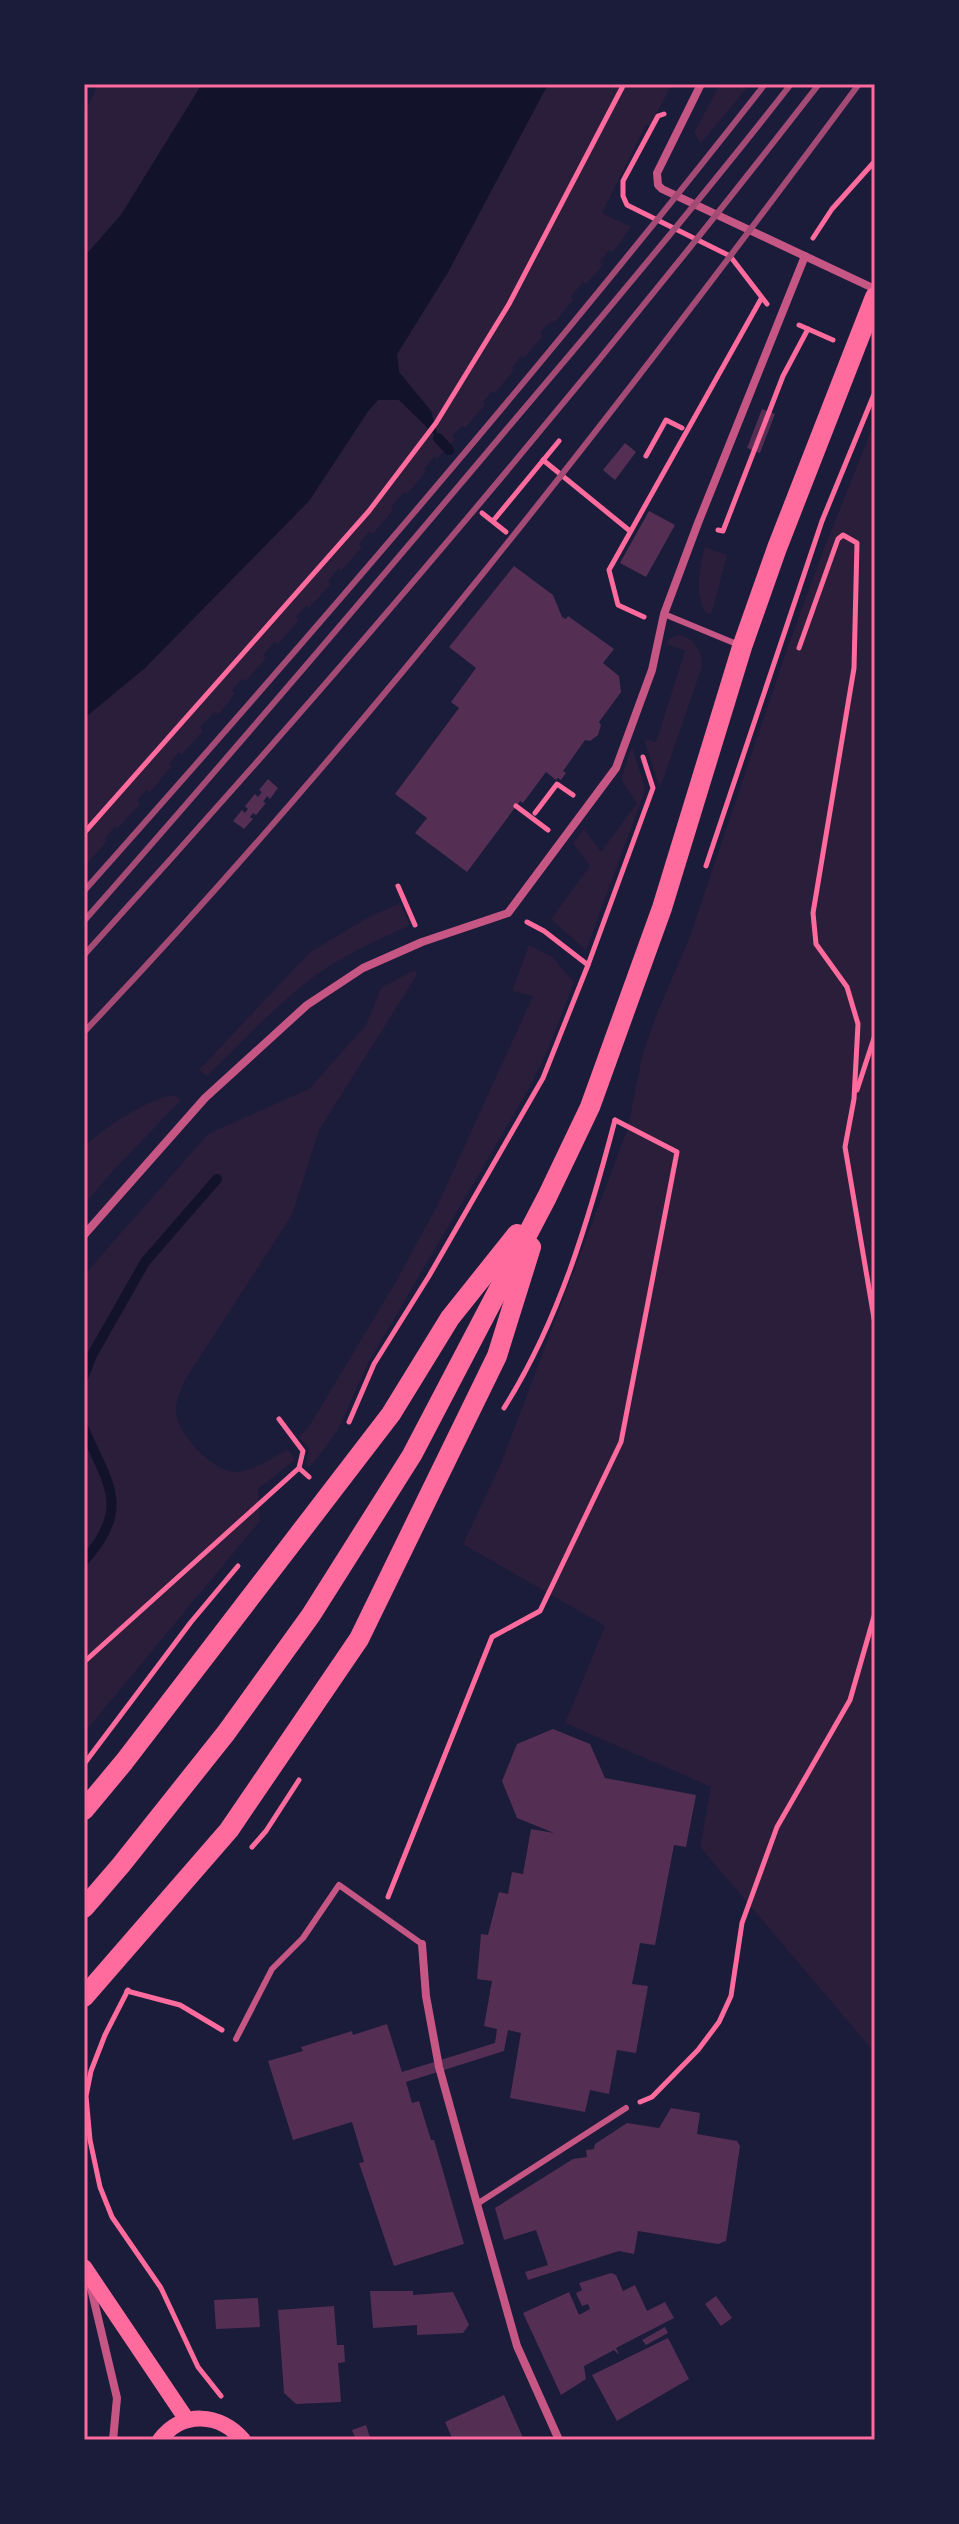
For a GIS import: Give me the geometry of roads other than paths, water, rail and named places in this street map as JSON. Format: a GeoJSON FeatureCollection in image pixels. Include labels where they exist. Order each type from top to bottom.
{"type":"FeatureCollection","features":[{"type":"Feature","properties":{"kind":"main road"},"geometry":{"type":"LineString","coordinates":[[84,1908],[226,1733],[311,1615],[412,1455],[547,1197],[590,1107],[662,908],[742,647],[782,534],[875,297]]}},
{"type":"Feature","properties":{"kind":"main road"},"geometry":{"type":"LineString","coordinates":[[84,1810],[391,1414],[450,1318],[547,1197]]}},
{"type":"Feature","properties":{"kind":"main road"},"geometry":{"type":"LineString","coordinates":[[84,1997],[229,1830],[359,1639],[497,1356],[547,1197]]}},
{"type":"Feature","properties":{"kind":"main road"},"geometry":{"type":"LineString","coordinates":[[85,2269],[187,2420]]}},
{"type":"Feature","properties":{"kind":"main road"},"geometry":{"type":"LineString","coordinates":[[160,2440],[173,2426],[203,2418],[220,2421],[234,2429],[243,2440]]}},
{"type":"Feature","properties":{"kind":"street"},"geometry":{"type":"LineString","coordinates":[[701,84],[657,173],[658,185],[875,289]]}},
{"type":"Feature","properties":{"kind":"street"},"geometry":{"type":"LineString","coordinates":[[84,1235],[205,1098],[307,1005],[375,963],[422,942],[508,913],[616,768],[652,670],[664,614],[805,256]]}},
{"type":"Feature","properties":{"kind":"street"},"geometry":{"type":"LineString","coordinates":[[422,1944],[426,1996],[439,2067],[517,2346],[559,2440]]}},
{"type":"Feature","properties":{"kind":"street"},"geometry":{"type":"LineString","coordinates":[[85,2269],[117,2398],[113,2440]]}},
{"type":"Feature","properties":{"kind":"lane"},"geometry":{"type":"LineString","coordinates":[[664,614],[742,647]]}},
{"type":"Feature","properties":{"kind":"lane"},"geometry":{"type":"LineString","coordinates":[[236,2039],[272,1969],[303,1938],[339,1885],[422,1944]]}},
{"type":"Feature","properties":{"kind":"lane"},"geometry":{"type":"LineString","coordinates":[[477,2204],[626,2108]]}},
{"type":"Feature","properties":{"kind":"waterway"},"geometry":{"type":"LineString","coordinates":[[438,438],[449,450]]}},
{"type":"Feature","properties":{"kind":"waterway"},"geometry":{"type":"LineString","coordinates":[[84,1376],[92,1355],[145,1262],[217,1179]]}},
{"type":"Feature","properties":{"kind":"waterway"},"geometry":{"type":"LineString","coordinates":[[84,1429],[111,1496],[107,1526],[84,1561]]}},
{"type":"Feature","properties":{"kind":"railway"},"geometry":{"type":"LineString","coordinates":[[84,891],[431,493],[600,290],[765,84]]}},
{"type":"Feature","properties":{"kind":"railway"},"geometry":{"type":"LineString","coordinates":[[84,921],[579,344],[791,84]]}},
{"type":"Feature","properties":{"kind":"railway"},"geometry":{"type":"LineString","coordinates":[[84,955],[274,743],[460,527],[642,307],[819,84]]}},
{"type":"Feature","properties":{"kind":"railway"},"geometry":{"type":"LineString","coordinates":[[84,1032],[289,805],[486,570],[675,329],[859,84]]}}]}
